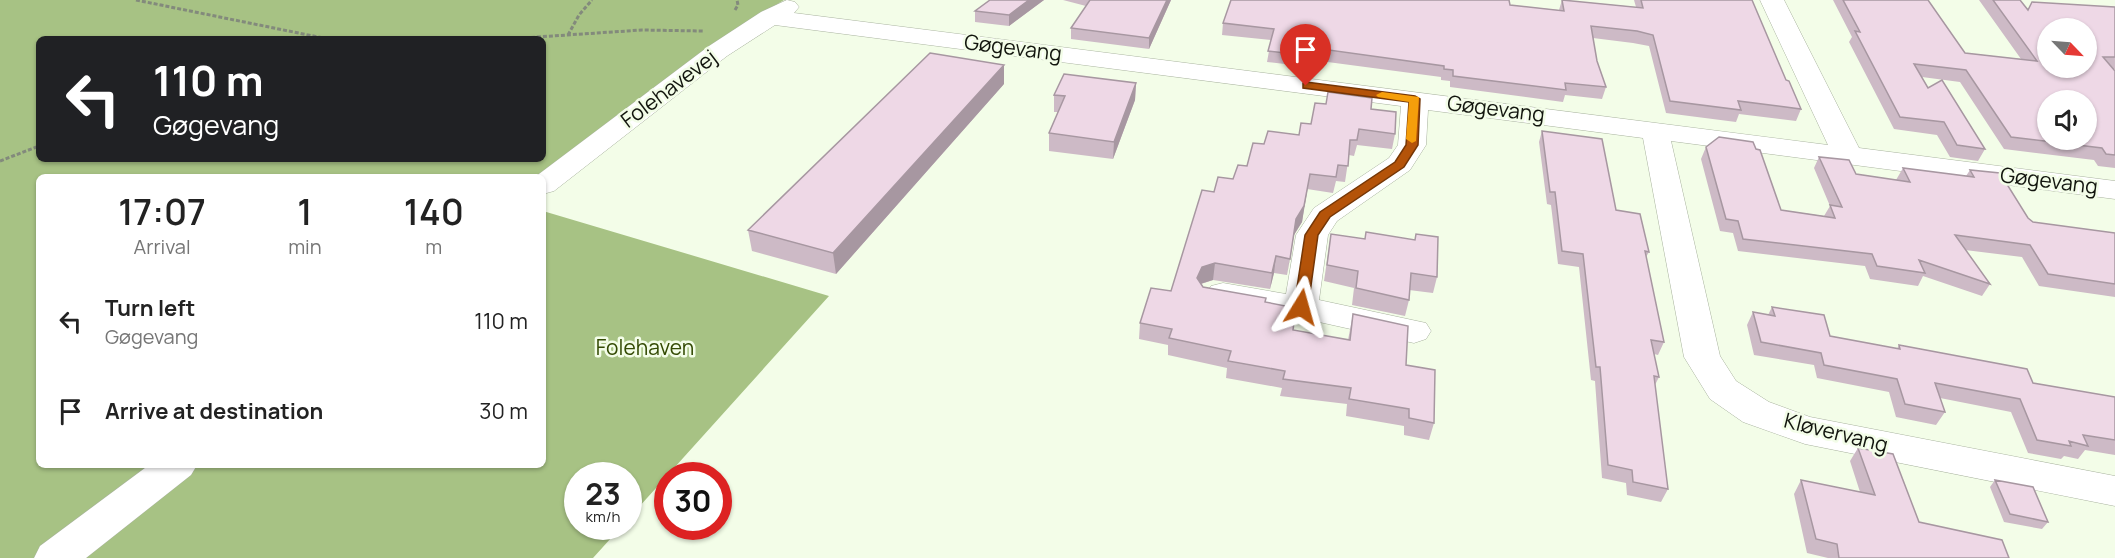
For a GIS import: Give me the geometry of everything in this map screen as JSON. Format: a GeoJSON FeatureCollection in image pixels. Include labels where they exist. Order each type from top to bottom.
{"type":"FeatureCollection","features":[{"type":"Feature","properties":{"kind":"street","name":"Folehavevej"},"geometry":{"type":"LineString","coordinates":[[546,183],[746,32],[799,0]]}},
{"type":"Feature","properties":{"kind":"street"},"geometry":{"type":"LineString","coordinates":[[1772,0],[1848,156]]}},
{"type":"Feature","properties":{"kind":"street","name":"Gøgevang"},"geometry":{"type":"LineString","coordinates":[[769,17],[2115,190]]}},
{"type":"Feature","properties":{"kind":"street"},"geometry":{"type":"LineString","coordinates":[[1301,307],[1312,235],[1325,215],[1400,164],[1412,145],[1415,99]]}},
{"type":"Feature","properties":{"kind":"street","name":"Kløvervang"},"geometry":{"type":"LineString","coordinates":[[1655,130],[1702,357],[1723,390],[1756,412],[1805,430],[2115,492]]}},
{"type":"Feature","properties":{"kind":"street"},"geometry":{"type":"LineString","coordinates":[[1214,292],[1301,307],[1414,331]]}},
{"type":"Feature","properties":{"kind":"street"},"geometry":{"type":"LineString","coordinates":[[55,558],[173,468]]}},
{"type":"Feature","properties":{"kind":"path"},"geometry":{"type":"LineString","coordinates":[[136,0],[313,36]]}},
{"type":"Feature","properties":{"kind":"path"},"geometry":{"type":"LineString","coordinates":[[567,35],[579,15],[592,0]]}},
{"type":"Feature","properties":{"kind":"path"},"geometry":{"type":"LineString","coordinates":[[546,36],[642,30],[746,32]]}},
{"type":"Feature","properties":{"kind":"path"},"geometry":{"type":"LineString","coordinates":[[0,161],[36,147]]}},
{"type":"Feature","properties":{"kind":"green space","name":"Folehaven"},"geometry":{"type":"Polygon","coordinates":[[[0,0],[784,0],[715,43],[542,174],[36,174],[36,468],[546,468],[546,212],[829,296],[679,462],[654,462],[654,490],[642,504],[642,462],[564,462],[564,540],[609,540],[593,558],[0,558],[0,0]]]}},
{"type":"Feature","properties":{"kind":"building"},"geometry":{"type":"Polygon","coordinates":[[[990,0],[1029,0],[1009,15],[975,11],[990,0]]]}},
{"type":"Feature","properties":{"kind":"building"},"geometry":{"type":"Polygon","coordinates":[[[1090,0],[1167,0],[1149,38],[1071,28],[1090,0]]]}},
{"type":"Feature","properties":{"kind":"building"},"geometry":{"type":"Polygon","coordinates":[[[1231,0],[1509,0],[1510,5],[1564,11],[1562,0],[1643,8],[1641,0],[1752,0],[1801,109],[1738,101],[1741,110],[1670,101],[1653,35],[1637,31],[1591,26],[1597,61],[1606,87],[1565,83],[1566,90],[1453,76],[1453,70],[1444,69],[1444,66],[1322,49],[1321,57],[1268,51],[1274,29],[1223,23],[1231,0]]]}},
{"type":"Feature","properties":{"kind":"building"},"geometry":{"type":"Polygon","coordinates":[[[1843,0],[1928,0],[1965,53],[2037,61],[1993,0],[2020,0],[2028,10],[2032,2],[2115,7],[2115,57],[2103,57],[2115,71],[2115,155],[2106,154],[2102,148],[2097,147],[2097,90],[2037,90],[2037,140],[2011,137],[1966,70],[1914,64],[1928,88],[1942,80],[1985,149],[1957,145],[1944,122],[1900,117],[1855,31],[1860,32],[1843,0]]]}},
{"type":"Feature","properties":{"kind":"building"},"geometry":{"type":"Polygon","coordinates":[[[930,53],[1004,65],[833,253],[748,230],[930,53]]]}},
{"type":"Feature","properties":{"kind":"building"},"geometry":{"type":"Polygon","coordinates":[[[1064,74],[1136,83],[1114,142],[1049,133],[1065,96],[1054,95],[1064,74]]]}},
{"type":"Feature","properties":{"kind":"building"},"geometry":{"type":"Polygon","coordinates":[[[1328,92],[1372,98],[1371,109],[1396,112],[1395,134],[1359,129],[1357,140],[1350,140],[1348,166],[1338,165],[1336,177],[1310,174],[1304,206],[1296,219],[1290,259],[1276,256],[1272,273],[1215,263],[1202,267],[1197,278],[1203,287],[1266,298],[1265,302],[1296,308],[1293,330],[1350,340],[1353,314],[1408,326],[1406,365],[1435,370],[1434,423],[1409,418],[1409,409],[1349,399],[1351,388],[1283,379],[1285,371],[1228,361],[1231,351],[1169,338],[1172,329],[1140,323],[1151,288],[1171,291],[1202,190],[1214,192],[1218,177],[1233,179],[1238,165],[1247,166],[1253,143],[1264,144],[1268,131],[1299,135],[1301,123],[1311,124],[1315,103],[1326,104],[1328,92]]]}},
{"type":"Feature","properties":{"kind":"building"},"geometry":{"type":"Polygon","coordinates":[[[1542,131],[1602,139],[1616,210],[1640,214],[1649,252],[1645,251],[1664,342],[1651,340],[1659,377],[1654,376],[1668,489],[1633,482],[1632,470],[1608,465],[1600,367],[1596,367],[1583,254],[1562,251],[1555,192],[1550,192],[1542,131]]]}},
{"type":"Feature","properties":{"kind":"building"},"geometry":{"type":"Polygon","coordinates":[[[1719,137],[1753,142],[1756,149],[1760,150],[1781,210],[1835,218],[1830,205],[1842,207],[1819,157],[1849,160],[1856,174],[1910,182],[1903,168],[1974,177],[1970,170],[2000,173],[2028,218],[2033,222],[2115,233],[2115,284],[2048,274],[2030,245],[1955,235],[1990,284],[1919,260],[1925,273],[1877,266],[1872,254],[1743,239],[1738,221],[1726,219],[1706,147],[1719,137]]]}},
{"type":"Feature","properties":{"kind":"building"},"geometry":{"type":"Polygon","coordinates":[[[1366,232],[1415,240],[1416,234],[1438,237],[1437,277],[1411,273],[1409,300],[1356,288],[1358,271],[1327,265],[1331,234],[1365,239],[1366,232]]]}},
{"type":"Feature","properties":{"kind":"building"},"geometry":{"type":"Polygon","coordinates":[[[1772,307],[1824,315],[1830,336],[1900,349],[1899,345],[2027,369],[2033,383],[2115,397],[2115,440],[2083,435],[2088,446],[2069,441],[2071,446],[2037,440],[2020,399],[1935,383],[1945,412],[1905,404],[1897,379],[1824,365],[1821,353],[1761,342],[1753,312],[1775,316],[1772,307]]]}},
{"type":"Feature","properties":{"kind":"building"},"geometry":{"type":"Polygon","coordinates":[[[1858,448],[1893,454],[1919,522],[2002,540],[2009,558],[1839,558],[1837,544],[1816,539],[1801,480],[1875,495],[1858,448]]]}},
{"type":"Feature","properties":{"kind":"building"},"geometry":{"type":"Polygon","coordinates":[[[1995,480],[2033,487],[2048,522],[2010,514],[1995,480]]]}},
{"type":"Feature","properties":{"kind":"slow traffic"},"geometry":{"type":"LineString","coordinates":[[1382,95],[1415,99],[1412,139]]}},
{"type":"Feature","properties":{"kind":"route"},"geometry":{"type":"LineString","coordinates":[[1301,307],[1312,235],[1325,215],[1400,164],[1412,145],[1415,99],[1306,86]]}}]}
